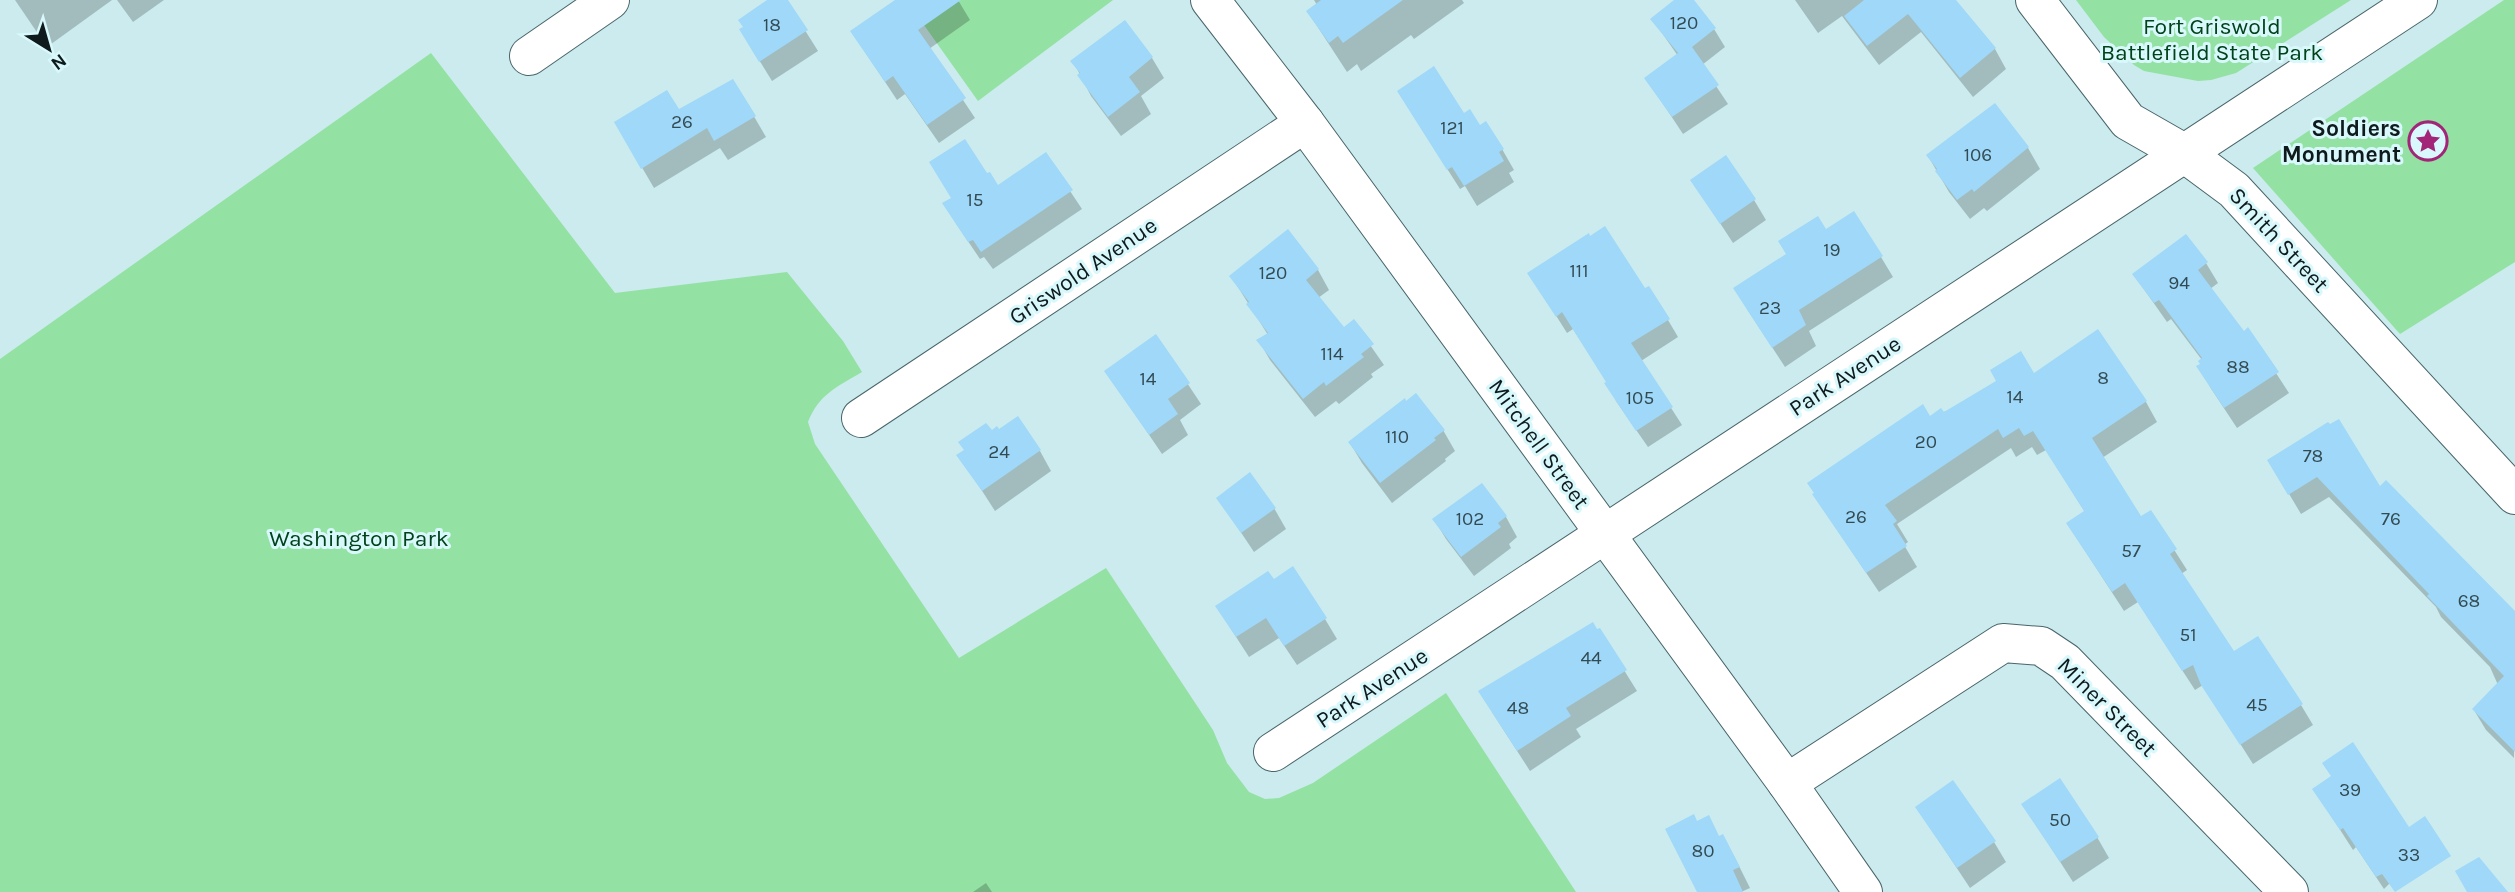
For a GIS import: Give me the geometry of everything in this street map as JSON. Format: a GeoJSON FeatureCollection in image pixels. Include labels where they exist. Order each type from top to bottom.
{"type":"FeatureCollection","features":[{"type":"Feature","properties":{"kind":"street"},"geometry":{"type":"LineString","coordinates":[[529,56],[610,0]]}},
{"type":"Feature","properties":{"kind":"street","name":"Mitchell Street"},"geometry":{"type":"LineString","coordinates":[[1210,0],[1305,123],[1787,783],[1863,892]]}},
{"type":"Feature","properties":{"kind":"street","name":"Smith Street"},"geometry":{"type":"LineString","coordinates":[[2035,0],[2128,121],[2184,153],[2234,190],[2515,495]]}},
{"type":"Feature","properties":{"kind":"street","name":"Park Avenue"},"geometry":{"type":"LineString","coordinates":[[1273,752],[2418,0]]}},
{"type":"Feature","properties":{"kind":"street","name":"Griswold Avenue"},"geometry":{"type":"LineString","coordinates":[[861,418],[1305,123]]}},
{"type":"Feature","properties":{"kind":"street","name":"Miner Street"},"geometry":{"type":"LineString","coordinates":[[1787,783],[2003,643],[2041,646],[2065,662],[2289,892]]}},
{"type":"Feature","properties":{"kind":"green space"},"geometry":{"type":"Polygon","coordinates":[[[915,0],[1113,0],[978,101],[909,4],[915,0]]]}},
{"type":"Feature","properties":{"kind":"green space","name":"Fort Griswold Battlefield State Park"},"geometry":{"type":"Polygon","coordinates":[[[2076,0],[2351,0],[2236,73],[2198,81],[2144,71],[2134,65],[2104,37],[2076,0]]]}},
{"type":"Feature","properties":{"kind":"green space","name":"Fort Griswold Battlefield State Park"},"geometry":{"type":"Polygon","coordinates":[[[2504,0],[2515,0],[2515,262],[2400,334],[2253,168],[2504,0]]]}},
{"type":"Feature","properties":{"kind":"green space","name":"Washington Park"},"geometry":{"type":"Polygon","coordinates":[[[431,53],[615,293],[787,272],[843,341],[862,372],[830,392],[812,412],[808,422],[815,444],[959,658],[1106,568],[1213,730],[1227,763],[1249,792],[1265,799],[1279,798],[1313,783],[1446,693],[1576,892],[0,892],[0,359],[431,53]]]}},
{"type":"Feature","properties":{"kind":"building"},"geometry":{"type":"Polygon","coordinates":[[[767,0],[788,0],[808,30],[759,62],[739,29],[743,27],[738,20],[767,0]]]}},
{"type":"Feature","properties":{"kind":"building"},"geometry":{"type":"Polygon","coordinates":[[[895,0],[961,0],[918,30],[966,98],[927,125],[893,76],[885,82],[850,31],[895,0]]]}},
{"type":"Feature","properties":{"kind":"building"},"geometry":{"type":"Polygon","coordinates":[[[1321,0],[1403,0],[1343,43],[1338,36],[1329,43],[1306,11],[1321,0]]]}},
{"type":"Feature","properties":{"kind":"building"},"geometry":{"type":"Polygon","coordinates":[[[1674,0],[1694,0],[1716,28],[1692,47],[1719,85],[1672,117],[1644,78],[1678,53],[1650,19],[1674,0]]]}},
{"type":"Feature","properties":{"kind":"building"},"geometry":{"type":"Polygon","coordinates":[[[1864,0],[1956,0],[1996,48],[1960,78],[1908,14],[1867,46],[1844,16],[1864,0]]]}},
{"type":"Feature","properties":{"kind":"building"},"geometry":{"type":"Polygon","coordinates":[[[1125,20],[1153,57],[1129,77],[1140,92],[1108,117],[1070,61],[1125,20]]]}},
{"type":"Feature","properties":{"kind":"building"},"geometry":{"type":"Polygon","coordinates":[[[1434,66],[1464,113],[1470,109],[1480,125],[1486,121],[1504,149],[1499,152],[1504,161],[1464,186],[1452,167],[1447,170],[1397,91],[1434,66]]]}},
{"type":"Feature","properties":{"kind":"building"},"geometry":{"type":"Polygon","coordinates":[[[733,79],[756,116],[714,141],[707,128],[641,169],[614,122],[667,90],[679,109],[733,79]]]}},
{"type":"Feature","properties":{"kind":"building"},"geometry":{"type":"Polygon","coordinates":[[[1995,103],[2029,147],[1974,192],[1972,189],[1957,200],[1926,155],[1995,103]]]}},
{"type":"Feature","properties":{"kind":"building"},"geometry":{"type":"Polygon","coordinates":[[[965,139],[998,185],[1046,152],[1073,190],[981,252],[973,240],[968,242],[942,203],[951,198],[929,162],[965,139]]]}},
{"type":"Feature","properties":{"kind":"building"},"geometry":{"type":"Polygon","coordinates":[[[1726,155],[1756,199],[1720,224],[1690,180],[1726,155]]]}},
{"type":"Feature","properties":{"kind":"building"},"geometry":{"type":"Polygon","coordinates":[[[1854,211],[1883,256],[1799,310],[1806,325],[1772,348],[1733,288],[1786,254],[1778,241],[1818,216],[1826,229],[1854,211]]]}},
{"type":"Feature","properties":{"kind":"building"},"geometry":{"type":"Polygon","coordinates":[[[1605,226],[1645,288],[1649,286],[1670,319],[1631,343],[1673,407],[1636,431],[1562,312],[1556,317],[1527,273],[1589,233],[1590,236],[1605,226]]]}},
{"type":"Feature","properties":{"kind":"building"},"geometry":{"type":"Polygon","coordinates":[[[1288,229],[1319,269],[1306,280],[1344,327],[1354,319],[1374,344],[1361,354],[1364,357],[1326,386],[1324,382],[1303,399],[1256,340],[1268,333],[1229,276],[1288,229]]]}},
{"type":"Feature","properties":{"kind":"building"},"geometry":{"type":"Polygon","coordinates":[[[2186,234],[2208,262],[2198,270],[2244,331],[2248,327],[2279,372],[2224,408],[2196,366],[2202,358],[2159,300],[2154,303],[2132,274],[2186,234]]]}},
{"type":"Feature","properties":{"kind":"building"},"geometry":{"type":"Polygon","coordinates":[[[2098,329],[2147,401],[2092,438],[2141,516],[2151,510],[2177,549],[2170,554],[2234,651],[2258,636],[2303,704],[2240,745],[2201,685],[2193,665],[2182,671],[2125,583],[2112,592],[2066,523],[2084,511],[2033,431],[2024,436],[2019,428],[2003,438],[1998,429],[1885,505],[1897,521],[1893,524],[1907,546],[1866,573],[1807,483],[1923,404],[1930,416],[1941,408],[1944,412],[1996,381],[1990,370],[2021,351],[2034,373],[2098,329]]]}},
{"type":"Feature","properties":{"kind":"building"},"geometry":{"type":"Polygon","coordinates":[[[1156,334],[1190,383],[1168,399],[1178,414],[1149,435],[1104,371],[1156,334]]]}},
{"type":"Feature","properties":{"kind":"building"},"geometry":{"type":"Polygon","coordinates":[[[1416,393],[1445,430],[1380,483],[1348,442],[1405,398],[1406,401],[1416,393]]]}},
{"type":"Feature","properties":{"kind":"building"},"geometry":{"type":"Polygon","coordinates":[[[1018,416],[1041,450],[982,491],[956,455],[964,450],[958,442],[986,423],[992,430],[997,426],[999,429],[1018,416]]]}},
{"type":"Feature","properties":{"kind":"building"},"geometry":{"type":"Polygon","coordinates":[[[2339,419],[2380,486],[2386,480],[2515,611],[2515,752],[2472,709],[2504,676],[2317,477],[2288,495],[2267,460],[2328,422],[2330,424],[2339,419]]]}},
{"type":"Feature","properties":{"kind":"building"},"geometry":{"type":"Polygon","coordinates":[[[1250,472],[1276,508],[1241,533],[1216,498],[1250,472]]]}},
{"type":"Feature","properties":{"kind":"building"},"geometry":{"type":"Polygon","coordinates":[[[1482,483],[1507,516],[1498,523],[1501,527],[1461,557],[1432,519],[1482,483]]]}},
{"type":"Feature","properties":{"kind":"building"},"geometry":{"type":"Polygon","coordinates":[[[1293,566],[1327,618],[1284,646],[1266,618],[1236,637],[1215,606],[1268,571],[1274,579],[1293,566]]]}},
{"type":"Feature","properties":{"kind":"building"},"geometry":{"type":"Polygon","coordinates":[[[1593,622],[1597,629],[1600,628],[1627,670],[1566,708],[1571,716],[1517,751],[1478,691],[1593,622]]]}},
{"type":"Feature","properties":{"kind":"building"},"geometry":{"type":"Polygon","coordinates":[[[2353,742],[2409,827],[2425,816],[2451,856],[2395,892],[2382,874],[2376,877],[2343,828],[2340,830],[2312,789],[2331,776],[2322,763],[2353,742]]]}},
{"type":"Feature","properties":{"kind":"building"},"geometry":{"type":"Polygon","coordinates":[[[2060,778],[2099,837],[2060,862],[2021,804],[2060,778]]]}},
{"type":"Feature","properties":{"kind":"building"},"geometry":{"type":"Polygon","coordinates":[[[1953,780],[1996,841],[1957,868],[1915,807],[1953,780]]]}},
{"type":"Feature","properties":{"kind":"building"},"geometry":{"type":"Polygon","coordinates":[[[1694,814],[1697,821],[1709,815],[1719,836],[1723,834],[1740,867],[1733,870],[1743,892],[1697,892],[1665,829],[1694,814]]]}},
{"type":"Feature","properties":{"kind":"building"},"geometry":{"type":"Polygon","coordinates":[[[2479,857],[2508,892],[2467,892],[2455,871],[2479,857]]]}},
{"type":"Feature","properties":{"kind":"place","name":"Soldiers Monument"},"geometry":{"type":"Point","coordinates":[2428,141]}}]}
